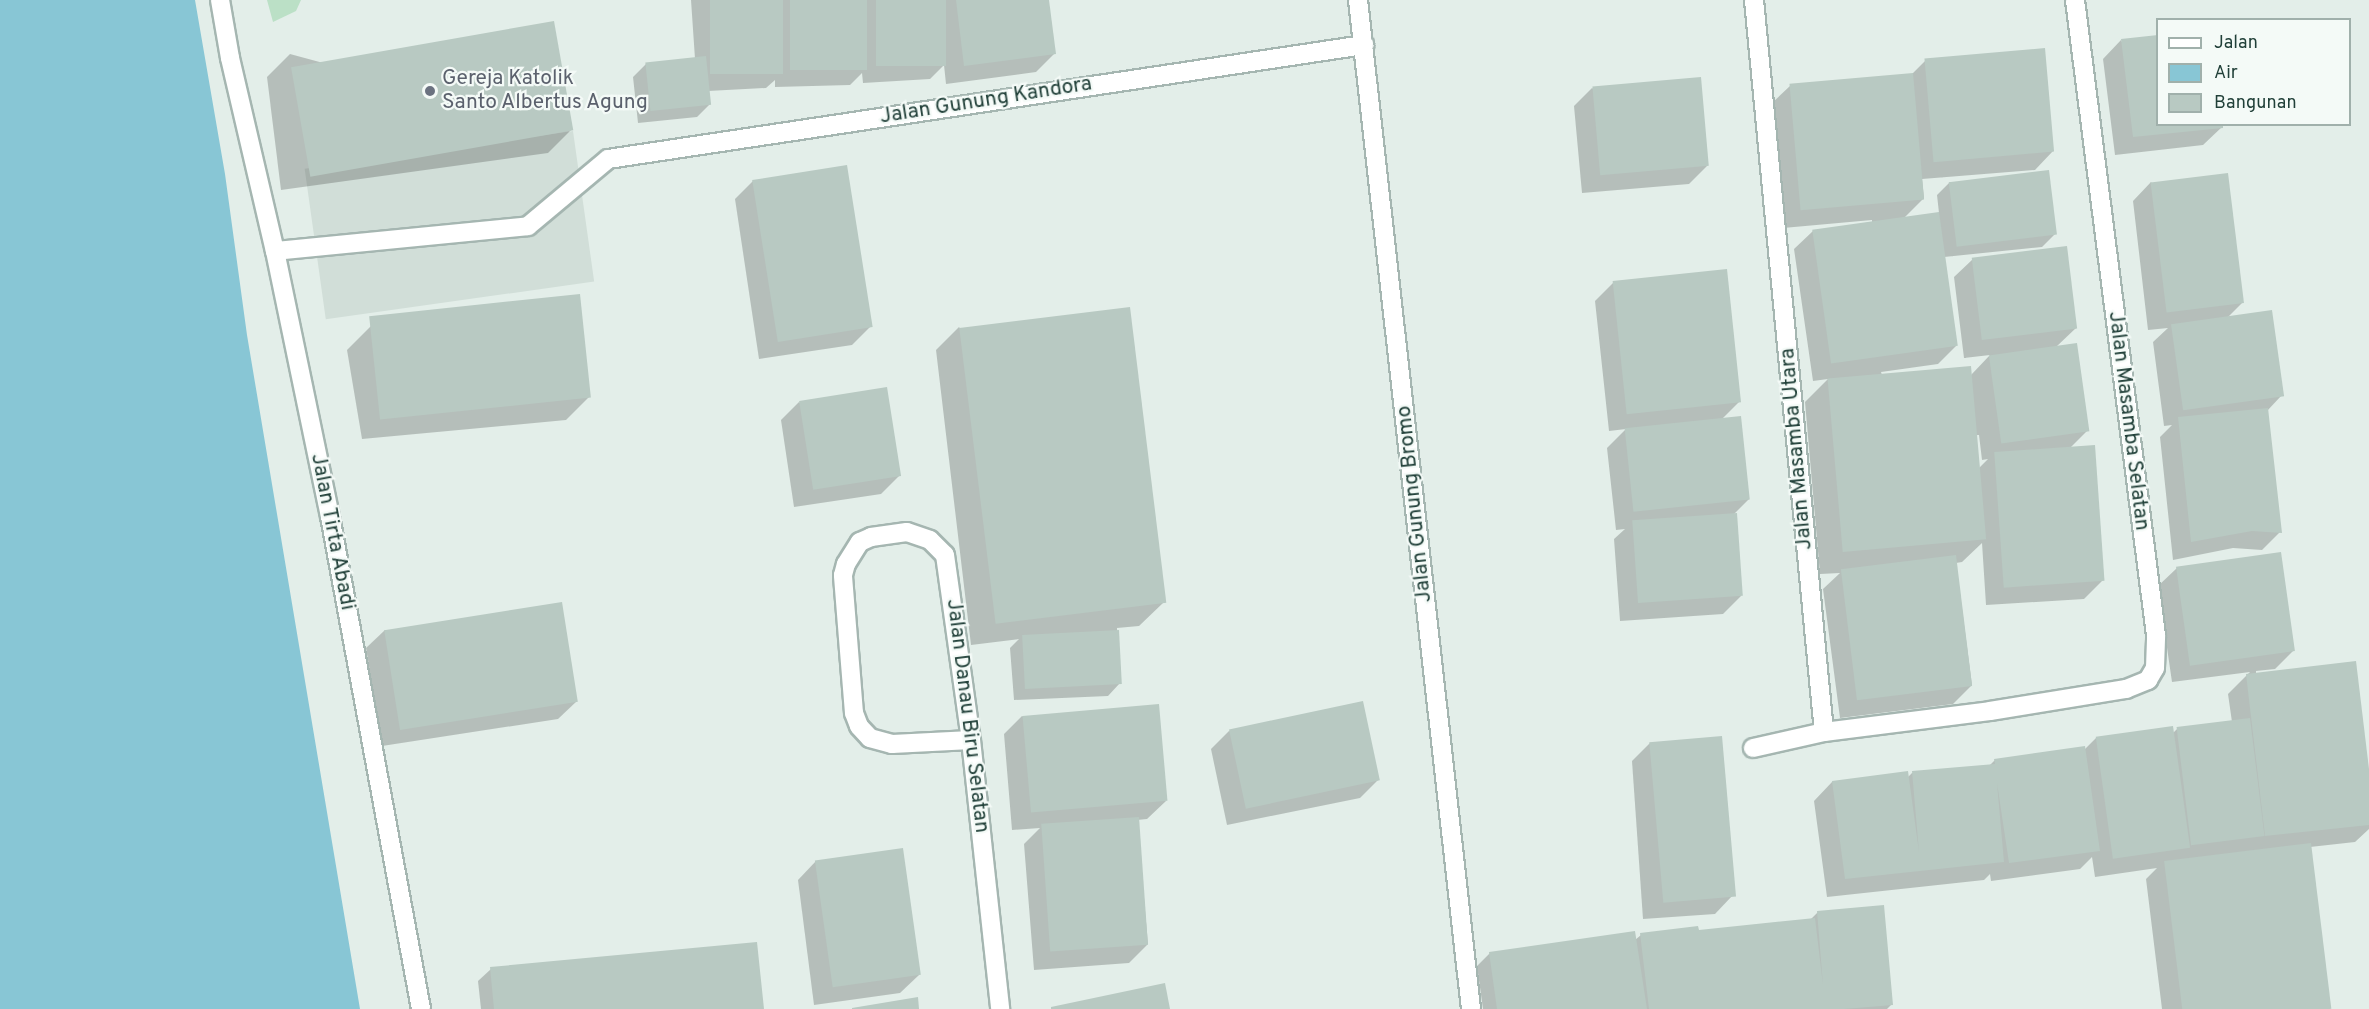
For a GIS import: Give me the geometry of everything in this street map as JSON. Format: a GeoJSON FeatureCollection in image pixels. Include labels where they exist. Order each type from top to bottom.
{"type":"FeatureCollection","features":[{"type":"Feature","properties":{"kind":"street","name":"Jalan Tirta Abadi"},"geometry":{"type":"LineString","coordinates":[[220,0],[230,58],[275,251],[330,516],[421,1009]]}},
{"type":"Feature","properties":{"kind":"street","name":"Jalan Gunung Bromo"},"geometry":{"type":"LineString","coordinates":[[1358,0],[1471,1009]]}},
{"type":"Feature","properties":{"kind":"street","name":"Jalan Masamba Utara"},"geometry":{"type":"LineString","coordinates":[[1754,0],[1824,732]]}},
{"type":"Feature","properties":{"kind":"street","name":"Jalan Masamba Selatan"},"geometry":{"type":"LineString","coordinates":[[1824,732],[1990,711],[2126,689],[2148,680],[2156,662],[2156,635],[2075,0]]}},
{"type":"Feature","properties":{"kind":"street","name":"Jalan Gunung Kandora"},"geometry":{"type":"LineString","coordinates":[[275,251],[528,226],[608,159],[1364,45]]}},
{"type":"Feature","properties":{"kind":"street","name":"Jalan Danau Biru Selatan"},"geometry":{"type":"LineString","coordinates":[[971,740],[892,744],[870,738],[860,726],[854,713],[843,575],[846,564],[860,542],[871,537],[907,532],[930,540],[942,551],[947,562],[971,740],[1000,1009]]}},
{"type":"Feature","properties":{"kind":"street"},"geometry":{"type":"LineString","coordinates":[[1753,748],[1824,732]]}},
{"type":"Feature","properties":{"kind":"shaded area"},"geometry":{"type":"Polygon","coordinates":[[[573,131],[594,282],[326,319],[305,169],[573,131]]]}},
{"type":"Feature","properties":{"kind":"green space"},"geometry":{"type":"Polygon","coordinates":[[[267,0],[301,0],[296,11],[273,22],[267,0]]]}},
{"type":"Feature","properties":{"kind":"water"},"geometry":{"type":"Polygon","coordinates":[[[0,0],[195,0],[225,174],[247,335],[360,1009],[0,1009],[0,0]]]}},
{"type":"Feature","properties":{"kind":"building"},"geometry":{"type":"Polygon","coordinates":[[[710,0],[783,0],[783,74],[710,74],[710,0]]]}},
{"type":"Feature","properties":{"kind":"building"},"geometry":{"type":"Polygon","coordinates":[[[790,0],[867,0],[867,70],[790,70],[790,0]]]}},
{"type":"Feature","properties":{"kind":"building"},"geometry":{"type":"Polygon","coordinates":[[[876,0],[946,0],[946,66],[876,66],[876,0]]]}},
{"type":"Feature","properties":{"kind":"building"},"geometry":{"type":"Polygon","coordinates":[[[956,0],[1049,0],[1056,54],[964,66],[956,0]]]}},
{"type":"Feature","properties":{"kind":"building","name":"Gereja Katolik Santo Albertus Agung"},"geometry":{"type":"Polygon","coordinates":[[[554,21],[573,130],[310,177],[291,67],[554,21]]]}},
{"type":"Feature","properties":{"kind":"building"},"geometry":{"type":"Polygon","coordinates":[[[2156,35],[2156,126],[2223,126],[2223,128],[2133,137],[2121,39],[2156,35]]]}},
{"type":"Feature","properties":{"kind":"building"},"geometry":{"type":"Polygon","coordinates":[[[2045,48],[2054,152],[1934,162],[1924,59],[2045,48]]]}},
{"type":"Feature","properties":{"kind":"building"},"geometry":{"type":"Polygon","coordinates":[[[706,56],[711,105],[650,111],[645,62],[706,56]]]}},
{"type":"Feature","properties":{"kind":"building"},"geometry":{"type":"Polygon","coordinates":[[[1913,73],[1924,200],[1801,210],[1789,84],[1913,73]]]}},
{"type":"Feature","properties":{"kind":"building"},"geometry":{"type":"Polygon","coordinates":[[[1701,77],[1709,166],[1600,175],[1592,86],[1701,77]]]}},
{"type":"Feature","properties":{"kind":"building"},"geometry":{"type":"Polygon","coordinates":[[[847,165],[873,327],[778,342],[752,180],[847,165]]]}},
{"type":"Feature","properties":{"kind":"building"},"geometry":{"type":"Polygon","coordinates":[[[2049,170],[2057,235],[1957,247],[1949,182],[2049,170]]]}},
{"type":"Feature","properties":{"kind":"building"},"geometry":{"type":"Polygon","coordinates":[[[2228,173],[2244,303],[2167,313],[2151,183],[2228,173]]]}},
{"type":"Feature","properties":{"kind":"building"},"geometry":{"type":"Polygon","coordinates":[[[1939,212],[1958,346],[1831,364],[1812,230],[1939,212]]]}},
{"type":"Feature","properties":{"kind":"building"},"geometry":{"type":"Polygon","coordinates":[[[2067,246],[2077,328],[1982,340],[1972,258],[2067,246]]]}},
{"type":"Feature","properties":{"kind":"building"},"geometry":{"type":"Polygon","coordinates":[[[1727,269],[1741,402],[1627,414],[1613,281],[1727,269]]]}},
{"type":"Feature","properties":{"kind":"building"},"geometry":{"type":"Polygon","coordinates":[[[580,294],[591,397],[380,420],[369,316],[580,294]]]}},
{"type":"Feature","properties":{"kind":"building"},"geometry":{"type":"Polygon","coordinates":[[[1130,307],[1166,603],[996,624],[959,328],[1130,307]]]}},
{"type":"Feature","properties":{"kind":"building"},"geometry":{"type":"Polygon","coordinates":[[[2272,310],[2284,396],[2183,410],[2171,324],[2272,310]]]}},
{"type":"Feature","properties":{"kind":"building"},"geometry":{"type":"Polygon","coordinates":[[[2077,343],[2089,431],[2001,444],[1989,355],[2077,343]]]}},
{"type":"Feature","properties":{"kind":"building"},"geometry":{"type":"Polygon","coordinates":[[[1971,366],[1986,539],[1843,552],[1828,379],[1971,366]]]}},
{"type":"Feature","properties":{"kind":"building"},"geometry":{"type":"Polygon","coordinates":[[[887,387],[901,476],[813,490],[799,401],[887,387]]]}},
{"type":"Feature","properties":{"kind":"building"},"geometry":{"type":"Polygon","coordinates":[[[2268,408],[2282,533],[2252,531],[2191,542],[2178,417],[2268,408]]]}},
{"type":"Feature","properties":{"kind":"building"},"geometry":{"type":"Polygon","coordinates":[[[1741,416],[1750,500],[1633,512],[1625,428],[1741,416]]]}},
{"type":"Feature","properties":{"kind":"building"},"geometry":{"type":"Polygon","coordinates":[[[2095,445],[2104,581],[2004,588],[1994,452],[2095,445]]]}},
{"type":"Feature","properties":{"kind":"building"},"geometry":{"type":"Polygon","coordinates":[[[1737,513],[1743,596],[1638,603],[1632,520],[1737,513]]]}},
{"type":"Feature","properties":{"kind":"building"},"geometry":{"type":"Polygon","coordinates":[[[2281,552],[2295,651],[2190,666],[2176,567],[2281,552]]]}},
{"type":"Feature","properties":{"kind":"building"},"geometry":{"type":"Polygon","coordinates":[[[1956,555],[1972,686],[1857,700],[1841,569],[1956,555]]]}},
{"type":"Feature","properties":{"kind":"building"},"geometry":{"type":"Polygon","coordinates":[[[562,602],[578,702],[400,730],[384,630],[562,602]]]}},
{"type":"Feature","properties":{"kind":"building"},"geometry":{"type":"Polygon","coordinates":[[[1119,630],[1122,684],[1025,689],[1022,635],[1119,630]]]}},
{"type":"Feature","properties":{"kind":"building"},"geometry":{"type":"Polygon","coordinates":[[[2356,661],[2369,769],[2369,825],[2265,836],[2246,674],[2356,661]]]}},
{"type":"Feature","properties":{"kind":"building"},"geometry":{"type":"Polygon","coordinates":[[[1363,701],[1380,780],[1246,809],[1229,729],[1363,701]]]}},
{"type":"Feature","properties":{"kind":"building"},"geometry":{"type":"Polygon","coordinates":[[[1159,704],[1167,801],[1031,813],[1023,716],[1159,704]]]}},
{"type":"Feature","properties":{"kind":"building"},"geometry":{"type":"Polygon","coordinates":[[[2250,718],[2265,836],[2191,845],[2177,727],[2250,718]]]}},
{"type":"Feature","properties":{"kind":"building"},"geometry":{"type":"Polygon","coordinates":[[[2173,726],[2190,848],[2113,859],[2096,737],[2173,726]]]}},
{"type":"Feature","properties":{"kind":"building"},"geometry":{"type":"Polygon","coordinates":[[[1722,736],[1736,896],[1663,903],[1649,742],[1722,736]]]}},
{"type":"Feature","properties":{"kind":"building"},"geometry":{"type":"Polygon","coordinates":[[[2085,746],[2100,851],[2009,863],[1997,783],[2004,862],[1845,879],[1832,781],[1908,771],[1919,852],[1912,771],[1995,764],[1994,759],[2085,746]]]}},
{"type":"Feature","properties":{"kind":"building"},"geometry":{"type":"Polygon","coordinates":[[[1139,817],[1148,945],[1050,952],[1041,824],[1139,817]]]}},
{"type":"Feature","properties":{"kind":"building"},"geometry":{"type":"Polygon","coordinates":[[[2311,843],[2331,1009],[2182,1009],[2164,861],[2311,843]]]}},
{"type":"Feature","properties":{"kind":"building"},"geometry":{"type":"Polygon","coordinates":[[[903,848],[921,975],[833,987],[815,860],[903,848]]]}},
{"type":"Feature","properties":{"kind":"building"},"geometry":{"type":"Polygon","coordinates":[[[1884,905],[1893,1005],[1844,1009],[1649,1009],[1640,933],[1698,926],[1699,930],[1815,918],[1823,985],[1817,911],[1884,905]]]}},
{"type":"Feature","properties":{"kind":"building"},"geometry":{"type":"Polygon","coordinates":[[[1635,931],[1647,1009],[1497,1009],[1489,952],[1635,931]]]}},
{"type":"Feature","properties":{"kind":"building"},"geometry":{"type":"Polygon","coordinates":[[[757,942],[764,1009],[494,1009],[490,967],[757,942]]]}},
{"type":"Feature","properties":{"kind":"building"},"geometry":{"type":"Polygon","coordinates":[[[1165,983],[1170,1009],[1051,1009],[1051,1007],[1165,983]]]}},
{"type":"Feature","properties":{"kind":"building"},"geometry":{"type":"Polygon","coordinates":[[[918,997],[919,1009],[852,1009],[852,1008],[918,997]]]}},
{"type":"Feature","properties":{"kind":"place","name":"Gereja Katolik Santo Albertus Agung"},"geometry":{"type":"Point","coordinates":[430,91]}}]}
